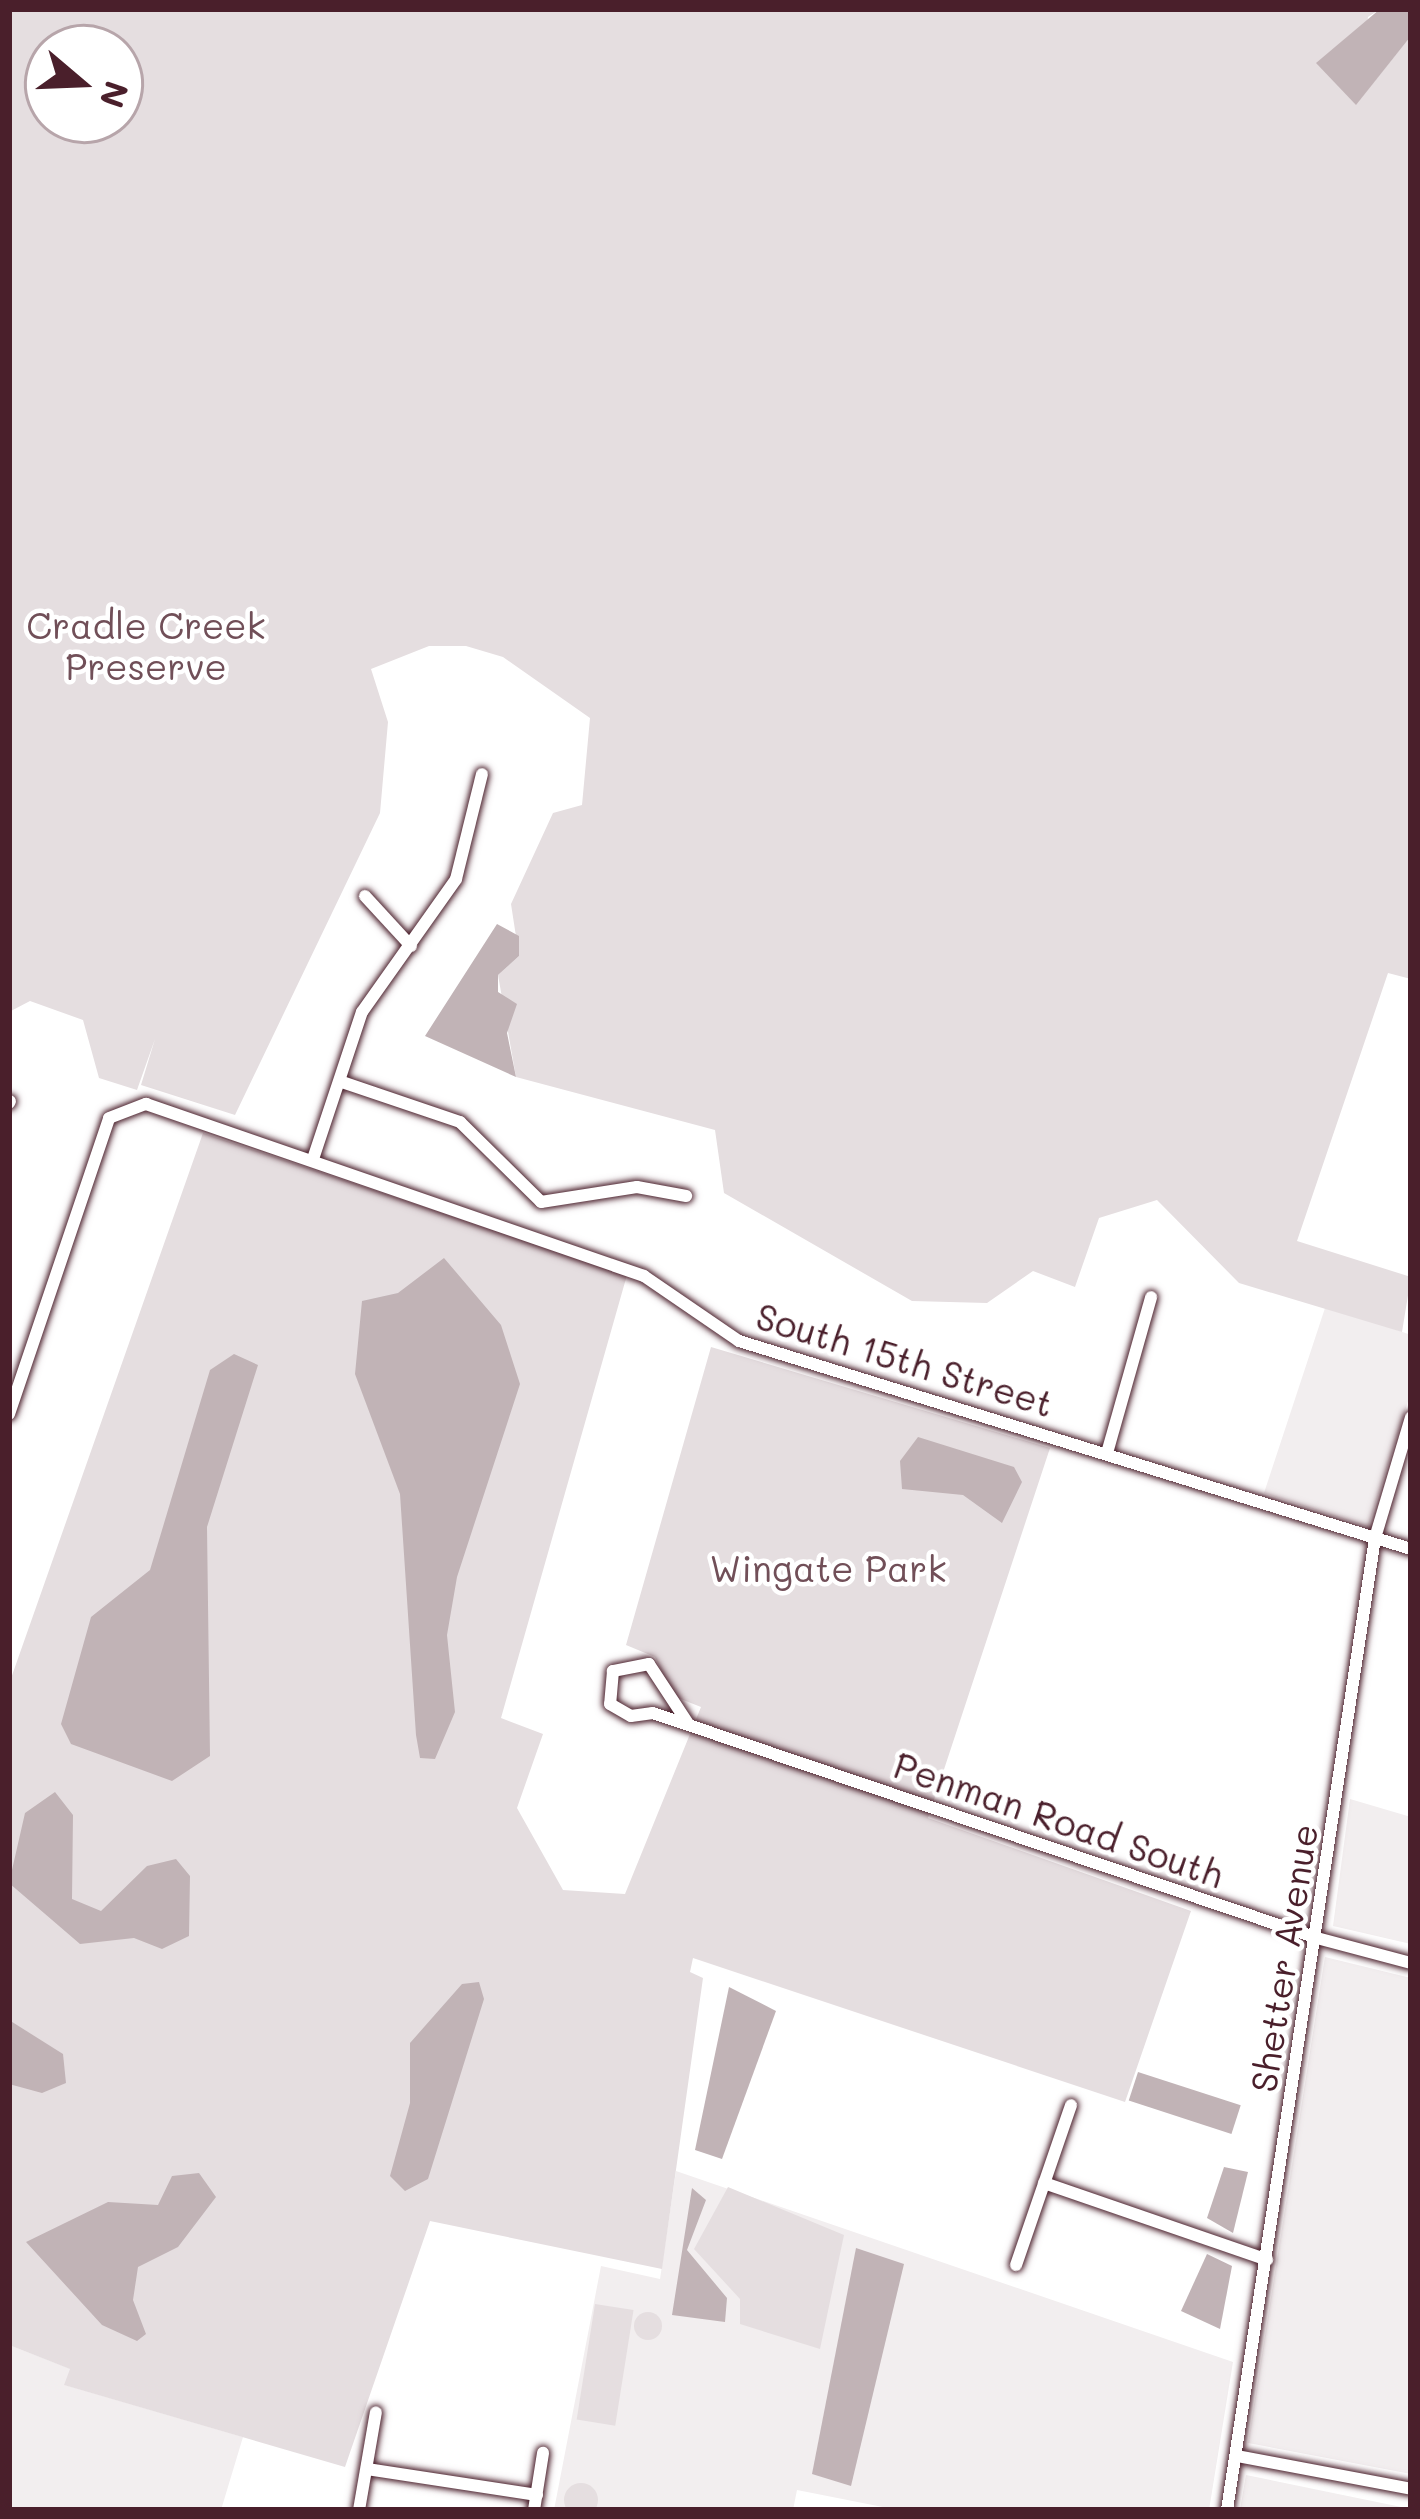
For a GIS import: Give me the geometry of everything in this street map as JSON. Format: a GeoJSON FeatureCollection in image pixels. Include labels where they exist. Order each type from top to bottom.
{"type":"FeatureCollection","features":[{"type":"Feature","properties":{"kind":"street"},"geometry":{"type":"LineString","coordinates":[[314,1159],[362,1012],[456,879],[482,774]]}},
{"type":"Feature","properties":{"kind":"street"},"geometry":{"type":"LineString","coordinates":[[364,896],[411,946]]}},
{"type":"Feature","properties":{"kind":"street"},"geometry":{"type":"LineString","coordinates":[[342,1082],[460,1122],[541,1202],[637,1187],[686,1196]]}},
{"type":"Feature","properties":{"kind":"street","name":"South 15th Street"},"geometry":{"type":"LineString","coordinates":[[9,1414],[109,1118],[124,1106],[314,1159],[644,1276],[739,1341],[1411,1550]]}},
{"type":"Feature","properties":{"kind":"street"},"geometry":{"type":"LineString","coordinates":[[1107,1453],[1151,1298]]}},
{"type":"Feature","properties":{"kind":"street","name":"Shetter Avenue"},"geometry":{"type":"LineString","coordinates":[[1227,2510],[1376,1538],[1411,1417]]}},
{"type":"Feature","properties":{"kind":"street"},"geometry":{"type":"LineString","coordinates":[[662,1693],[641,1715],[610,1704],[613,1671],[649,1664],[662,1693],[689,1726]]}},
{"type":"Feature","properties":{"kind":"street","name":"Penman Road South"},"geometry":{"type":"LineString","coordinates":[[641,1715],[689,1726],[1317,1938],[1411,1963]]}},
{"type":"Feature","properties":{"kind":"street"},"geometry":{"type":"LineString","coordinates":[[1016,2265],[1071,2105]]}},
{"type":"Feature","properties":{"kind":"street"},"geometry":{"type":"LineString","coordinates":[[1044,2183],[1267,2260]]}},
{"type":"Feature","properties":{"kind":"street"},"geometry":{"type":"LineString","coordinates":[[359,2510],[376,2412]]}},
{"type":"Feature","properties":{"kind":"street"},"geometry":{"type":"LineString","coordinates":[[367,2469],[536,2503],[543,2453]]}},
{"type":"Feature","properties":{"kind":"street"},"geometry":{"type":"LineString","coordinates":[[1237,2456],[1411,2489]]}},
{"type":"Feature","properties":{"kind":"shaded area"},"geometry":{"type":"Polygon","coordinates":[[[1380,9],[1411,9],[1411,36],[1356,105],[1316,63],[1380,9]]]}},
{"type":"Feature","properties":{"kind":"shaded area"},"geometry":{"type":"Polygon","coordinates":[[[497,924],[519,936],[519,956],[498,975],[498,992],[517,1004],[507,1033],[516,1077],[425,1036],[497,924]]]}},
{"type":"Feature","properties":{"kind":"shaded area"},"geometry":{"type":"Polygon","coordinates":[[[444,1258],[501,1325],[520,1384],[457,1577],[447,1635],[455,1712],[435,1759],[420,1758],[416,1735],[400,1494],[355,1374],[362,1301],[398,1293],[444,1258]]]}},
{"type":"Feature","properties":{"kind":"shaded area"},"geometry":{"type":"Polygon","coordinates":[[[1326,1305],[1411,1335],[1411,1392],[1368,1527],[1264,1493],[1326,1305]]]}},
{"type":"Feature","properties":{"kind":"shaded area"},"geometry":{"type":"Polygon","coordinates":[[[234,1354],[258,1365],[207,1527],[210,1756],[172,1781],[71,1744],[61,1724],[91,1617],[150,1570],[210,1370],[234,1354]]]}},
{"type":"Feature","properties":{"kind":"shaded area"},"geometry":{"type":"Polygon","coordinates":[[[918,1437],[1014,1467],[1022,1482],[1002,1523],[963,1495],[902,1489],[900,1461],[918,1437]]]}},
{"type":"Feature","properties":{"kind":"shaded area"},"geometry":{"type":"Polygon","coordinates":[[[55,1792],[73,1815],[72,1899],[101,1911],[147,1866],[176,1859],[190,1876],[189,1936],[162,1949],[134,1938],[80,1944],[9,1883],[25,1813],[55,1792]]]}},
{"type":"Feature","properties":{"kind":"shaded area"},"geometry":{"type":"Polygon","coordinates":[[[1350,1799],[1411,1817],[1411,1944],[1333,1926],[1350,1799]]]}},
{"type":"Feature","properties":{"kind":"shaded area"},"geometry":{"type":"Polygon","coordinates":[[[1325,1957],[1411,1978],[1411,2474],[1248,2443],[1325,1957]]]}},
{"type":"Feature","properties":{"kind":"shaded area"},"geometry":{"type":"Polygon","coordinates":[[[479,1982],[484,1999],[428,2179],[405,2191],[390,2176],[410,2103],[410,2043],[462,1984],[479,1982]]]}},
{"type":"Feature","properties":{"kind":"shaded area"},"geometry":{"type":"Polygon","coordinates":[[[729,1987],[776,2011],[722,2159],[695,2150],[729,1987]]]}},
{"type":"Feature","properties":{"kind":"shaded area"},"geometry":{"type":"Polygon","coordinates":[[[9,2020],[63,2054],[66,2083],[42,2093],[9,2084],[9,2020]]]}},
{"type":"Feature","properties":{"kind":"shaded area"},"geometry":{"type":"Polygon","coordinates":[[[1138,2072],[1241,2105],[1231,2134],[1129,2101],[1138,2072]]]}},
{"type":"Feature","properties":{"kind":"shaded area"},"geometry":{"type":"Polygon","coordinates":[[[1224,2167],[1248,2172],[1233,2233],[1207,2218],[1224,2167]]]}},
{"type":"Feature","properties":{"kind":"shaded area"},"geometry":{"type":"Polygon","coordinates":[[[676,2171],[1233,2362],[1209,2510],[898,2510],[797,2490],[793,2510],[554,2510],[601,2266],[660,2279],[676,2171]]]}},
{"type":"Feature","properties":{"kind":"shaded area"},"geometry":{"type":"Polygon","coordinates":[[[199,2173],[216,2197],[178,2247],[138,2267],[133,2300],[146,2334],[137,2341],[102,2325],[26,2242],[108,2202],[158,2205],[172,2176],[199,2173]]]}},
{"type":"Feature","properties":{"kind":"shaded area"},"geometry":{"type":"Polygon","coordinates":[[[692,2188],[706,2200],[687,2250],[727,2298],[725,2322],[672,2315],[692,2188]]]}},
{"type":"Feature","properties":{"kind":"shaded area"},"geometry":{"type":"Polygon","coordinates":[[[856,2248],[904,2264],[851,2486],[812,2474],[856,2248]]]}},
{"type":"Feature","properties":{"kind":"shaded area"},"geometry":{"type":"Polygon","coordinates":[[[1207,2254],[1232,2266],[1220,2329],[1181,2311],[1207,2254]]]}},
{"type":"Feature","properties":{"kind":"shaded area"},"geometry":{"type":"Polygon","coordinates":[[[9,2345],[71,2369],[65,2385],[243,2437],[221,2510],[9,2510],[9,2345]]]}},
{"type":"Feature","properties":{"kind":"shaded area"},"geometry":{"type":"Polygon","coordinates":[[[1246,2475],[1411,2509],[1411,2510],[1240,2510],[1246,2475]]]}},
{"type":"Feature","properties":{"kind":"green space","name":"Cradle Creek Preserve"},"geometry":{"type":"Polygon","coordinates":[[[9,9],[1380,9],[1368,17],[1356,104],[1411,36],[1411,979],[1388,973],[1297,1241],[1411,1277],[1402,1332],[1239,1283],[1157,1200],[1099,1218],[1075,1287],[1033,1271],[987,1303],[912,1301],[724,1193],[715,1130],[516,1077],[498,975],[519,956],[511,904],[553,813],[582,805],[590,718],[503,657],[466,646],[429,646],[371,669],[388,722],[380,813],[235,1115],[141,1085],[155,1039],[137,1090],[99,1078],[83,1020],[30,1001],[9,1012],[9,9]]]}},
{"type":"Feature","properties":{"kind":"green space","name":"Wingate Park"},"geometry":{"type":"Polygon","coordinates":[[[203,1133],[627,1275],[501,1718],[543,1734],[517,1808],[563,1890],[625,1894],[701,1707],[673,1696],[655,1657],[626,1645],[711,1347],[1050,1448],[928,1818],[1191,1911],[1125,2102],[693,1958],[690,1972],[703,1978],[662,2269],[430,2221],[345,2467],[64,2385],[70,2369],[9,2345],[9,1684],[203,1133]]]}},
{"type":"Feature","properties":{"kind":"green space"},"geometry":{"type":"Polygon","coordinates":[[[728,2187],[844,2235],[820,2349],[740,2324],[740,2299],[694,2249],[728,2187]]]}},
{"type":"Feature","properties":{"kind":"green space"},"geometry":{"type":"Polygon","coordinates":[[[595,2304],[634,2310],[615,2426],[577,2420],[595,2304]]]}},
{"type":"Feature","properties":{"kind":"green space"},"geometry":{"type":"Polygon","coordinates":[[[648,2312],[658,2316],[662,2326],[658,2336],[648,2340],[638,2336],[634,2326],[638,2316],[648,2312]]]}},
{"type":"Feature","properties":{"kind":"green space"},"geometry":{"type":"Polygon","coordinates":[[[581,2483],[593,2488],[598,2500],[593,2512],[581,2517],[569,2512],[564,2500],[569,2488],[581,2483]]]}}]}
